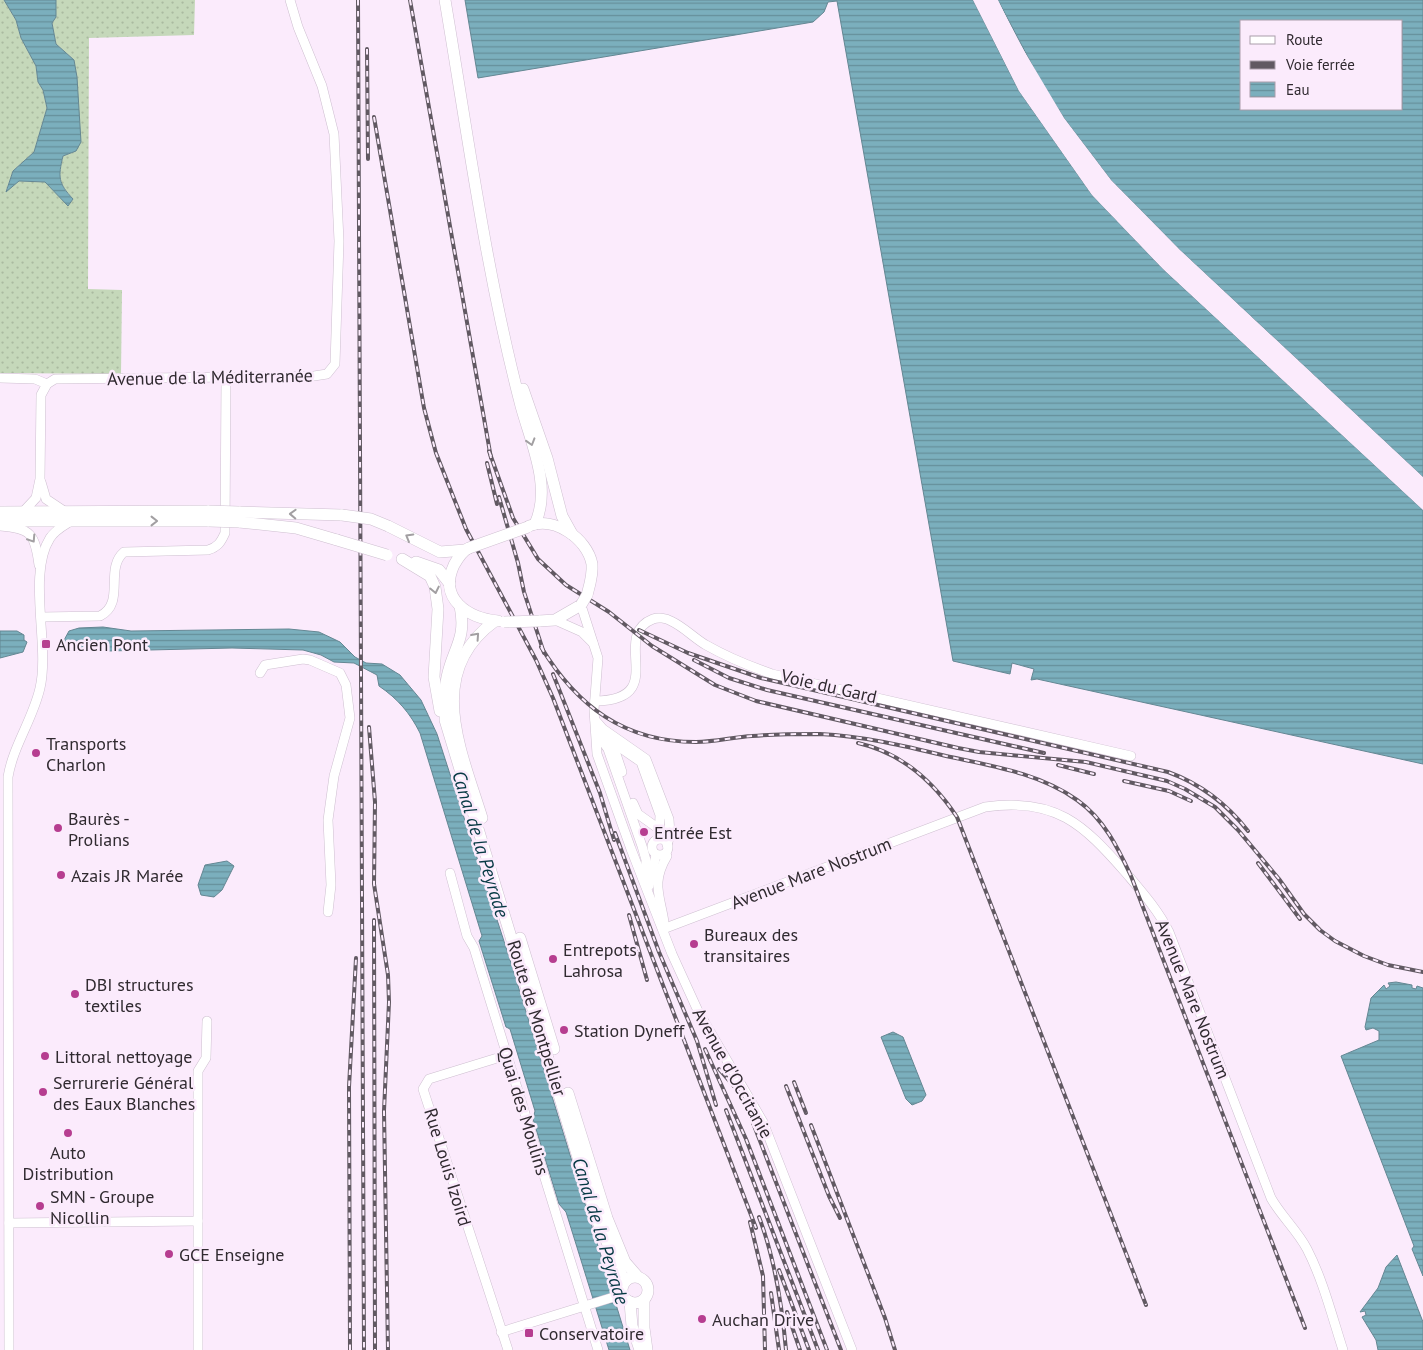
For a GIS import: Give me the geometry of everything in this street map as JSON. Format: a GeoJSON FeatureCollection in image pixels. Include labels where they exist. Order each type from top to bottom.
{"type":"FeatureCollection","features":[{"type":"Feature","properties":{"kind":"main road"},"geometry":{"type":"LineString","coordinates":[[445,0],[502,335],[539,471],[541,504],[531,525]]}},
{"type":"Feature","properties":{"kind":"main road"},"geometry":{"type":"LineString","coordinates":[[498,310],[547,458],[562,516],[572,534]]}},
{"type":"Feature","properties":{"kind":"main road"},"geometry":{"type":"LineString","coordinates":[[0,512],[69,516],[239,517],[342,515],[371,519],[440,552],[467,549],[531,525],[562,528],[572,534],[583,545],[592,564],[592,577],[587,594],[581,605],[555,620],[500,622],[471,615],[460,606],[450,584],[439,570],[430,565],[402,559],[296,528],[239,517]]}},
{"type":"Feature","properties":{"kind":"main road"},"geometry":{"type":"LineString","coordinates":[[0,521],[69,516]]}},
{"type":"Feature","properties":{"kind":"main road"},"geometry":{"type":"LineString","coordinates":[[450,584],[452,570],[467,549]]}},
{"type":"Feature","properties":{"kind":"main road"},"geometry":{"type":"LineString","coordinates":[[402,559],[430,576],[435,587],[438,609],[434,677],[440,712],[445,720]]}},
{"type":"Feature","properties":{"kind":"main road","name":"Route de Montpellier"},"geometry":{"type":"LineString","coordinates":[[460,606],[463,623],[462,632],[447,676],[445,720],[597,1220],[640,1350]]}},
{"type":"Feature","properties":{"kind":"main road","name":"Route de Montpellier"},"geometry":{"type":"LineString","coordinates":[[500,622],[478,633],[458,665],[452,691],[454,716],[486,830],[598,1191],[625,1262],[638,1277]]}},
{"type":"Feature","properties":{"kind":"main road"},"geometry":{"type":"LineString","coordinates":[[644,1300],[637,1303],[623,1294],[631,1278],[638,1277],[648,1285],[648,1293],[644,1300],[644,1328],[647,1350]]}},
{"type":"Feature","properties":{"kind":"street","name":"Avenue de la Méditerranée"},"geometry":{"type":"LineString","coordinates":[[47,384],[55,379],[314,376],[327,374],[335,364],[340,241],[334,134],[322,86],[298,26],[290,0]]}},
{"type":"Feature","properties":{"kind":"street"},"geometry":{"type":"LineString","coordinates":[[0,378],[35,379],[47,384],[41,395],[40,479],[36,498],[22,513]]}},
{"type":"Feature","properties":{"kind":"street"},"geometry":{"type":"LineString","coordinates":[[41,617],[100,616],[108,612],[113,605],[115,564],[124,552],[208,550],[216,548],[221,542],[225,533],[226,378]]}},
{"type":"Feature","properties":{"kind":"street"},"geometry":{"type":"LineString","coordinates":[[40,479],[46,499],[69,516],[46,546],[41,575]]}},
{"type":"Feature","properties":{"kind":"street"},"geometry":{"type":"LineString","coordinates":[[0,526],[17,527],[32,536],[37,546],[41,575],[41,686],[11,764],[8,778],[9,1350]]}},
{"type":"Feature","properties":{"kind":"street","name":"Avenue d'Occitanie"},"geometry":{"type":"LineString","coordinates":[[581,605],[598,658],[595,701],[596,732],[608,749],[642,846],[646,860],[645,882],[648,894],[698,1011],[763,1122],[852,1350]]}},
{"type":"Feature","properties":{"kind":"street","name":"Voie du Gard"},"geometry":{"type":"LineString","coordinates":[[595,701],[612,700],[629,693],[634,685],[637,635],[644,624],[658,618],[671,621],[704,644],[728,657],[772,674],[1131,756]]}},
{"type":"Feature","properties":{"kind":"street"},"geometry":{"type":"LineString","coordinates":[[555,620],[582,632],[594,643]]}},
{"type":"Feature","properties":{"kind":"street"},"geometry":{"type":"LineString","coordinates":[[260,672],[265,665],[303,659],[318,663],[340,673],[346,685],[350,718],[334,776],[328,820],[331,885],[328,912]]}},
{"type":"Feature","properties":{"kind":"street"},"geometry":{"type":"LineString","coordinates":[[595,720],[603,729],[646,759],[669,819],[670,835],[657,884],[658,897],[665,921],[662,929]]}},
{"type":"Feature","properties":{"kind":"street"},"geometry":{"type":"LineString","coordinates":[[596,732],[641,762],[660,816],[659,840],[667,851]]}},
{"type":"Feature","properties":{"kind":"street"},"geometry":{"type":"LineString","coordinates":[[612,742],[636,812],[659,829]]}},
{"type":"Feature","properties":{"kind":"street","name":"Avenue Mare Nostrum"},"geometry":{"type":"LineString","coordinates":[[662,929],[986,807],[1015,805],[1035,807],[1054,812],[1085,829],[1152,904],[1169,932],[1271,1198],[1280,1214],[1306,1246],[1318,1274],[1343,1350]]}},
{"type":"Feature","properties":{"kind":"street"},"geometry":{"type":"LineString","coordinates":[[648,894],[656,855],[652,846],[659,840]]}},
{"type":"Feature","properties":{"kind":"street"},"geometry":{"type":"LineString","coordinates":[[656,855],[667,851]]}},
{"type":"Feature","properties":{"kind":"street","name":"Quai des Moulins"},"geometry":{"type":"LineString","coordinates":[[450,873],[462,921],[474,948],[588,1305],[598,1350]]}},
{"type":"Feature","properties":{"kind":"street"},"geometry":{"type":"LineString","coordinates":[[198,1350],[198,1071],[206,1058],[207,1021]]}},
{"type":"Feature","properties":{"kind":"street","name":"Rue Louis Izoird"},"geometry":{"type":"LineString","coordinates":[[507,1055],[429,1079],[423,1089],[508,1350]]}},
{"type":"Feature","properties":{"kind":"street"},"geometry":{"type":"LineString","coordinates":[[8,1223],[198,1222]]}},
{"type":"Feature","properties":{"kind":"street"},"geometry":{"type":"LineString","coordinates":[[502,1332],[623,1294]]}},
{"type":"Feature","properties":{"kind":"green space"},"geometry":{"type":"Polygon","coordinates":[[[0,0],[4,0],[16,20],[21,38],[36,66],[38,82],[43,90],[47,108],[34,152],[13,171],[6,191],[19,181],[45,182],[68,205],[73,199],[62,184],[60,169],[63,156],[76,151],[74,60],[56,44],[52,23],[56,17],[56,0],[195,0],[194,35],[89,38],[88,289],[122,290],[121,374],[0,373],[0,0]]]}},
{"type":"Feature","properties":{"kind":"water"},"geometry":{"type":"Polygon","coordinates":[[[4,0],[56,0],[56,17],[52,23],[56,44],[74,60],[77,77],[81,142],[76,151],[63,156],[61,163],[60,179],[64,188],[73,199],[68,206],[45,182],[19,181],[6,192],[13,171],[34,152],[47,108],[43,90],[38,82],[36,66],[21,38],[16,20],[4,0]]]}},
{"type":"Feature","properties":{"kind":"water"},"geometry":{"type":"Polygon","coordinates":[[[465,0],[973,0],[1019,91],[1092,195],[1163,269],[1423,510],[1423,764],[1037,679],[1031,680],[1034,669],[1012,663],[1010,674],[953,661],[837,1],[828,2],[824,12],[813,22],[478,78],[465,0]]]}},
{"type":"Feature","properties":{"kind":"water"},"geometry":{"type":"Polygon","coordinates":[[[998,0],[1423,0],[1423,477],[1180,250],[1111,180],[1064,118],[1040,80],[998,0]]]}},
{"type":"Feature","properties":{"kind":"water"},"geometry":{"type":"Polygon","coordinates":[[[103,627],[131,631],[289,629],[319,632],[340,642],[355,657],[366,663],[382,664],[400,675],[421,700],[437,734],[511,963],[630,1350],[609,1350],[566,1212],[559,1204],[533,1119],[535,1111],[510,1029],[506,1027],[479,941],[482,936],[420,733],[408,713],[398,701],[379,686],[377,675],[354,663],[334,662],[321,655],[303,650],[232,648],[66,652],[66,645],[63,642],[69,631],[79,628],[103,627]]]}},
{"type":"Feature","properties":{"kind":"water"},"geometry":{"type":"Polygon","coordinates":[[[0,631],[17,631],[24,635],[24,640],[27,642],[23,652],[0,658],[0,631]]]}},
{"type":"Feature","properties":{"kind":"water"},"geometry":{"type":"Polygon","coordinates":[[[227,861],[234,866],[222,890],[214,897],[201,895],[198,885],[205,865],[227,861]]]}},
{"type":"Feature","properties":{"kind":"water"},"geometry":{"type":"Polygon","coordinates":[[[1396,982],[1412,985],[1412,988],[1416,989],[1417,986],[1423,988],[1423,1276],[1412,1249],[1414,1246],[1341,1056],[1379,1040],[1379,1031],[1373,1028],[1366,1030],[1365,1027],[1371,998],[1384,985],[1386,989],[1390,986],[1388,983],[1396,982]]]}},
{"type":"Feature","properties":{"kind":"water"},"geometry":{"type":"Polygon","coordinates":[[[893,1032],[903,1037],[926,1095],[922,1101],[912,1105],[906,1099],[881,1037],[893,1032]]]}},
{"type":"Feature","properties":{"kind":"water"},"geometry":{"type":"Polygon","coordinates":[[[1397,1255],[1423,1322],[1423,1350],[1378,1350],[1376,1340],[1362,1317],[1366,1315],[1365,1311],[1360,1312],[1378,1288],[1386,1267],[1397,1255]]]}},
{"type":"Feature","properties":{"kind":"pier"},"geometry":{"type":"Polygon","coordinates":[[[973,0],[976,0],[1021,90],[1094,193],[1165,267],[1423,506],[1423,510],[1163,269],[1092,195],[1019,91],[973,0]]]}},
{"type":"Feature","properties":{"kind":"pier"},"geometry":{"type":"Polygon","coordinates":[[[996,0],[998,0],[1017,39],[1064,118],[1111,180],[1180,250],[1423,477],[1423,480],[1178,252],[1110,182],[1062,119],[1038,81],[996,0]]]}},
{"type":"Feature","properties":{"kind":"railway"},"geometry":{"type":"LineString","coordinates":[[358,0],[364,1350]]}},
{"type":"Feature","properties":{"kind":"railway"},"geometry":{"type":"LineString","coordinates":[[410,0],[491,458]]}},
{"type":"Feature","properties":{"kind":"railway"},"geometry":{"type":"LineString","coordinates":[[367,49],[368,159]]}},
{"type":"Feature","properties":{"kind":"railway"},"geometry":{"type":"LineString","coordinates":[[374,117],[424,408],[436,453],[466,529],[536,660],[553,698],[756,1228]]}},
{"type":"Feature","properties":{"kind":"railway"},"geometry":{"type":"LineString","coordinates":[[489,451],[513,518],[538,559],[566,585],[609,612],[652,646],[715,685],[756,701],[958,748],[979,752],[1086,762],[1167,781],[1185,789],[1215,807],[1238,830],[1279,879],[1304,914],[1320,930],[1335,941],[1364,956],[1388,965],[1423,972]]}},
{"type":"Feature","properties":{"kind":"railway"},"geometry":{"type":"LineString","coordinates":[[487,463],[497,504]]}},
{"type":"Feature","properties":{"kind":"railway"},"geometry":{"type":"LineString","coordinates":[[499,497],[518,563],[524,592],[544,653]]}},
{"type":"Feature","properties":{"kind":"railway"},"geometry":{"type":"LineString","coordinates":[[639,630],[688,653],[761,678],[1168,772],[1191,782],[1222,803],[1248,831]]}},
{"type":"Feature","properties":{"kind":"railway"},"geometry":{"type":"LineString","coordinates":[[541,647],[570,687],[587,703],[605,717],[646,735],[670,740],[696,742],[795,734],[836,735],[868,739],[998,767],[1031,777],[1062,791],[1087,808],[1103,825],[1131,876],[1305,1328]]}},
{"type":"Feature","properties":{"kind":"railway"},"geometry":{"type":"LineString","coordinates":[[694,660],[729,678],[767,690],[1044,753]]}},
{"type":"Feature","properties":{"kind":"railway"},"geometry":{"type":"LineString","coordinates":[[553,674],[600,793],[614,840]]}},
{"type":"Feature","properties":{"kind":"railway"},"geometry":{"type":"LineString","coordinates":[[369,727],[375,802],[374,884],[388,975],[389,1002],[384,1111],[388,1350]]}},
{"type":"Feature","properties":{"kind":"railway"},"geometry":{"type":"LineString","coordinates":[[858,743],[889,754],[915,770],[938,792],[957,817],[1146,1305]]}},
{"type":"Feature","properties":{"kind":"railway"},"geometry":{"type":"LineString","coordinates":[[1058,765],[1094,774]]}},
{"type":"Feature","properties":{"kind":"railway"},"geometry":{"type":"LineString","coordinates":[[1124,781],[1169,791],[1191,801]]}},
{"type":"Feature","properties":{"kind":"railway"},"geometry":{"type":"LineString","coordinates":[[615,833],[659,952],[697,1041],[716,1105]]}},
{"type":"Feature","properties":{"kind":"railway"},"geometry":{"type":"LineString","coordinates":[[1258,863],[1300,919]]}},
{"type":"Feature","properties":{"kind":"railway"},"geometry":{"type":"LineString","coordinates":[[629,915],[647,980]]}},
{"type":"Feature","properties":{"kind":"railway"},"geometry":{"type":"LineString","coordinates":[[374,920],[375,1350]]}},
{"type":"Feature","properties":{"kind":"railway"},"geometry":{"type":"LineString","coordinates":[[350,1350],[349,1087],[356,958]]}},
{"type":"Feature","properties":{"kind":"railway"},"geometry":{"type":"LineString","coordinates":[[705,1049],[746,1139],[827,1350]]}},
{"type":"Feature","properties":{"kind":"railway"},"geometry":{"type":"LineString","coordinates":[[719,1069],[738,1091],[748,1110],[841,1350]]}},
{"type":"Feature","properties":{"kind":"railway"},"geometry":{"type":"LineString","coordinates":[[794,1082],[806,1113]]}},
{"type":"Feature","properties":{"kind":"railway"},"geometry":{"type":"LineString","coordinates":[[786,1086],[829,1196],[840,1218]]}},
{"type":"Feature","properties":{"kind":"railway"},"geometry":{"type":"LineString","coordinates":[[726,1110],[818,1350]]}},
{"type":"Feature","properties":{"kind":"railway"},"geometry":{"type":"LineString","coordinates":[[811,1125],[885,1318],[895,1350]]}},
{"type":"Feature","properties":{"kind":"railway"},"geometry":{"type":"LineString","coordinates":[[759,1217],[765,1233],[777,1282],[786,1350]]}},
{"type":"Feature","properties":{"kind":"railway"},"geometry":{"type":"LineString","coordinates":[[750,1222],[763,1276],[765,1350]]}},
{"type":"Feature","properties":{"kind":"railway"},"geometry":{"type":"LineString","coordinates":[[779,1270],[809,1350]]}},
{"type":"Feature","properties":{"kind":"railway"},"geometry":{"type":"LineString","coordinates":[[771,1293],[779,1350]]}},
{"type":"Feature","properties":{"kind":"railway"},"geometry":{"type":"LineString","coordinates":[[787,1312],[800,1350]]}},
{"type":"Feature","properties":{"kind":"place","name":"Ancien Pont"},"geometry":{"type":"Point","coordinates":[46,644]}},
{"type":"Feature","properties":{"kind":"place","name":"Transports Charlon"},"geometry":{"type":"Point","coordinates":[36,753]}},
{"type":"Feature","properties":{"kind":"place","name":"Baurès - Prolians"},"geometry":{"type":"Point","coordinates":[58,828]}},
{"type":"Feature","properties":{"kind":"place","name":"Entrée Est"},"geometry":{"type":"Point","coordinates":[644,832]}},
{"type":"Feature","properties":{"kind":"place","name":"Azais JR Marée"},"geometry":{"type":"Point","coordinates":[61,875]}},
{"type":"Feature","properties":{"kind":"place","name":"Bureaux des transitaires"},"geometry":{"type":"Point","coordinates":[694,944]}},
{"type":"Feature","properties":{"kind":"place","name":"Entrepots Lahrosa"},"geometry":{"type":"Point","coordinates":[553,959]}},
{"type":"Feature","properties":{"kind":"place","name":"DBI structures textiles"},"geometry":{"type":"Point","coordinates":[75,994]}},
{"type":"Feature","properties":{"kind":"place","name":"Station Dyneff"},"geometry":{"type":"Point","coordinates":[564,1030]}},
{"type":"Feature","properties":{"kind":"place","name":"Littoral nettoyage"},"geometry":{"type":"Point","coordinates":[45,1056]}},
{"type":"Feature","properties":{"kind":"place","name":"Serrurerie Général des Eaux Blanches"},"geometry":{"type":"Point","coordinates":[43,1092]}},
{"type":"Feature","properties":{"kind":"place","name":"Auto Distribution"},"geometry":{"type":"Point","coordinates":[68,1133]}},
{"type":"Feature","properties":{"kind":"place","name":"SMN - Groupe Nicollin"},"geometry":{"type":"Point","coordinates":[40,1206]}},
{"type":"Feature","properties":{"kind":"place","name":"GCE Enseigne"},"geometry":{"type":"Point","coordinates":[169,1254]}},
{"type":"Feature","properties":{"kind":"place","name":"Auchan Drive"},"geometry":{"type":"Point","coordinates":[702,1319]}},
{"type":"Feature","properties":{"kind":"place","name":"Conservatoire"},"geometry":{"type":"Point","coordinates":[529,1333]}},
{"type":"Feature","properties":{"kind":"water label","name":"Canal de la Peyrade"},"geometry":{"type":"Point","coordinates":[481,844]}},
{"type":"Feature","properties":{"kind":"water label","name":"Canal de la Peyrade"},"geometry":{"type":"Point","coordinates":[601,1231]}}]}
